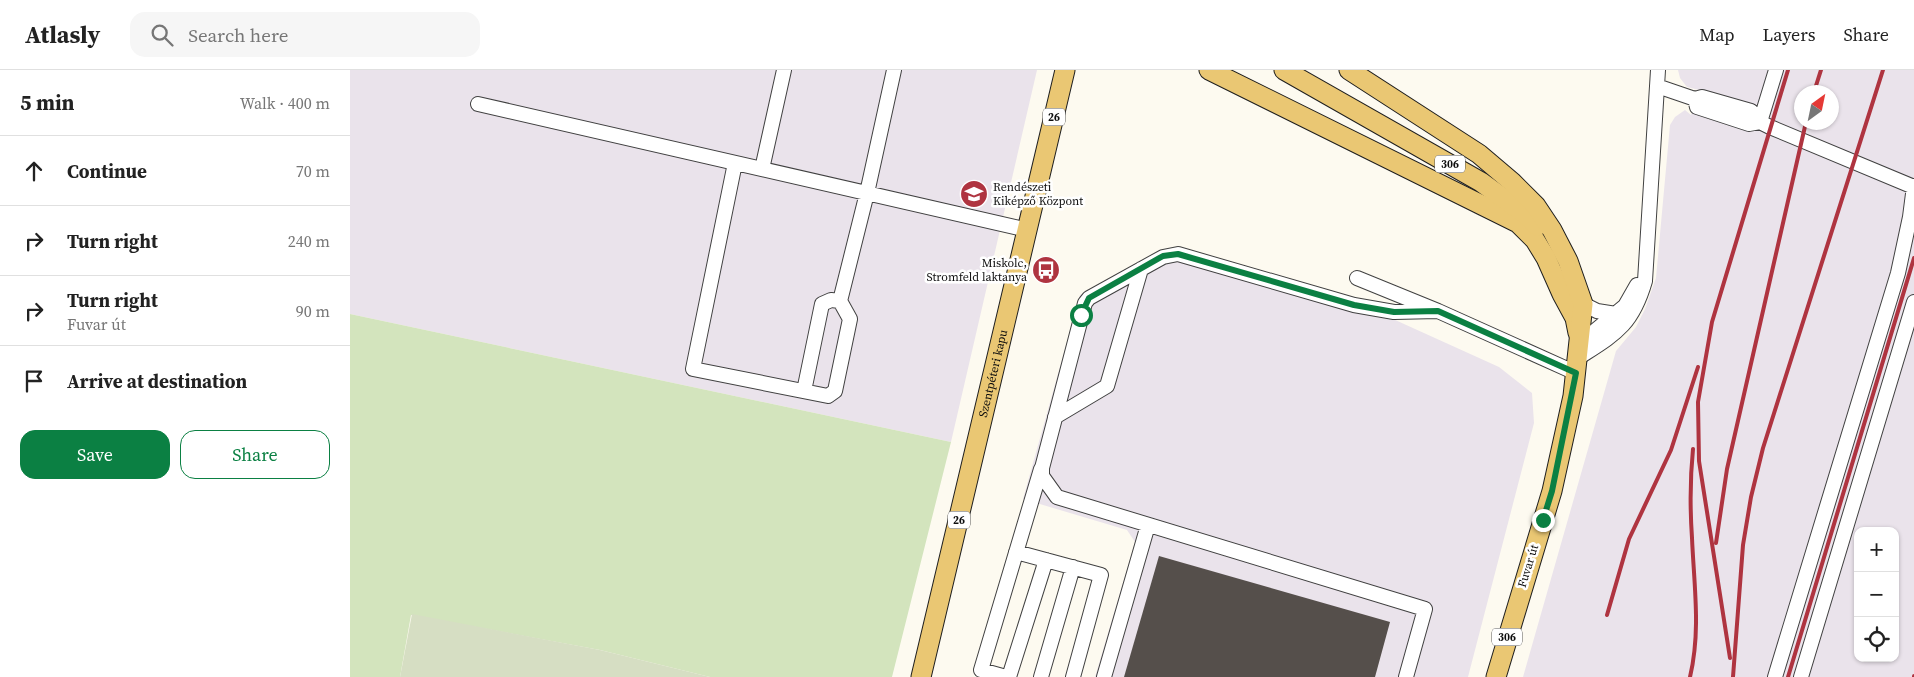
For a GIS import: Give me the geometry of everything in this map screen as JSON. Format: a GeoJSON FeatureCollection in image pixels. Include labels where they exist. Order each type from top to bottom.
{"type":"FeatureCollection","features":[{"type":"Feature","properties":{"kind":"main road","name":"Szentpéteri kapu"},"geometry":{"type":"LineString","coordinates":[[921,677],[1065,70]]}},
{"type":"Feature","properties":{"kind":"main road"},"geometry":{"type":"LineString","coordinates":[[1209,70],[1518,223],[1534,240],[1546,258],[1575,318],[1578,359]]}},
{"type":"Feature","properties":{"kind":"main road","name":"306"},"geometry":{"type":"LineString","coordinates":[[1284,70],[1481,182],[1526,214],[1546,238],[1559,258],[1575,301],[1579,323],[1578,359]]}},
{"type":"Feature","properties":{"kind":"main road"},"geometry":{"type":"LineString","coordinates":[[1349,70],[1479,154],[1512,182],[1536,206],[1552,230],[1568,261],[1583,304],[1578,359]]}},
{"type":"Feature","properties":{"kind":"main road","name":"Fuvar út"},"geometry":{"type":"LineString","coordinates":[[1496,677],[1552,491],[1573,396],[1578,359]]}},
{"type":"Feature","properties":{"kind":"street"},"geometry":{"type":"LineString","coordinates":[[762,169],[784,70]]}},
{"type":"Feature","properties":{"kind":"street"},"geometry":{"type":"LineString","coordinates":[[735,163],[693,369],[828,396],[835,391],[850,319],[840,301],[867,193],[894,70]]}},
{"type":"Feature","properties":{"kind":"street"},"geometry":{"type":"LineString","coordinates":[[1578,359],[1615,334],[1629,319],[1640,298],[1645,281],[1658,70]]}},
{"type":"Feature","properties":{"kind":"street"},"geometry":{"type":"LineString","coordinates":[[1760,122],[1776,70]]}},
{"type":"Feature","properties":{"kind":"street"},"geometry":{"type":"LineString","coordinates":[[1657,86],[1695,99],[1702,96],[1751,111],[1760,122],[1914,187],[1910,217],[1898,273],[1775,677]]}},
{"type":"Feature","properties":{"kind":"street"},"geometry":{"type":"LineString","coordinates":[[478,104],[1028,230]]}},
{"type":"Feature","properties":{"kind":"street"},"geometry":{"type":"LineString","coordinates":[[1046,560],[1008,677],[981,670],[1042,468],[1085,303],[1089,298],[1163,256],[1178,254],[1354,305],[1394,312],[1438,311]]}},
{"type":"Feature","properties":{"kind":"street"},"geometry":{"type":"LineString","coordinates":[[1578,359],[1625,306],[1634,291],[1646,261]]}},
{"type":"Feature","properties":{"kind":"street"},"geometry":{"type":"LineString","coordinates":[[1055,417],[1107,386],[1141,269]]}},
{"type":"Feature","properties":{"kind":"street"},"geometry":{"type":"LineString","coordinates":[[1357,278],[1438,311],[1578,359]]}},
{"type":"Feature","properties":{"kind":"street"},"geometry":{"type":"LineString","coordinates":[[804,391],[822,304],[831,300],[840,301]]}},
{"type":"Feature","properties":{"kind":"street"},"geometry":{"type":"LineString","coordinates":[[1801,677],[1914,302]]}},
{"type":"Feature","properties":{"kind":"street"},"geometry":{"type":"LineString","coordinates":[[1583,304],[1597,311],[1616,314]]}},
{"type":"Feature","properties":{"kind":"street"},"geometry":{"type":"LineString","coordinates":[[1042,468],[1042,476],[1057,497],[1425,609],[1406,677]]}},
{"type":"Feature","properties":{"kind":"street"},"geometry":{"type":"LineString","coordinates":[[1104,677],[1148,525]]}},
{"type":"Feature","properties":{"kind":"street"},"geometry":{"type":"LineString","coordinates":[[1016,552],[1101,575],[1073,677]]}},
{"type":"Feature","properties":{"kind":"street"},"geometry":{"type":"LineString","coordinates":[[1042,677],[1073,567]]}},
{"type":"Feature","properties":{"kind":"shaded area"},"geometry":{"type":"Polygon","coordinates":[[[350,70],[1037,70],[951,442],[350,314],[350,70]]]}},
{"type":"Feature","properties":{"kind":"shaded area"},"geometry":{"type":"Polygon","coordinates":[[[1678,70],[1914,70],[1914,677],[1523,677],[1616,351],[1636,327],[1645,309],[1656,278],[1670,125],[1675,117],[1685,110],[1691,115],[1699,90],[1687,87],[1680,78],[1678,70]]]}},
{"type":"Feature","properties":{"kind":"shaded area"},"geometry":{"type":"Polygon","coordinates":[[[1171,248],[1359,310],[1393,319],[1499,367],[1532,393],[1534,423],[1468,677],[1095,677],[1135,542],[1127,530],[1023,499],[1080,295],[1171,248]]]}},
{"type":"Feature","properties":{"kind":"green space"},"geometry":{"type":"Polygon","coordinates":[[[350,314],[951,442],[892,677],[710,677],[600,650],[411,615],[400,677],[350,677],[350,314]]]}},
{"type":"Feature","properties":{"kind":"green space"},"geometry":{"type":"Polygon","coordinates":[[[412,614],[600,650],[710,677],[400,677],[412,614]]]}},
{"type":"Feature","properties":{"kind":"building"},"geometry":{"type":"Polygon","coordinates":[[[1159,556],[1390,622],[1375,677],[1124,677],[1159,556]]]}},
{"type":"Feature","properties":{"kind":"railway"},"geometry":{"type":"LineString","coordinates":[[1730,658],[1699,461],[1698,402],[1712,322],[1788,70]]}},
{"type":"Feature","properties":{"kind":"railway"},"geometry":{"type":"LineString","coordinates":[[1816,85],[1821,70]]}},
{"type":"Feature","properties":{"kind":"railway"},"geometry":{"type":"LineString","coordinates":[[1733,677],[1743,545],[1751,497],[1763,448],[1883,70]]}},
{"type":"Feature","properties":{"kind":"railway"},"geometry":{"type":"LineString","coordinates":[[1716,543],[1727,469],[1804,130]]}},
{"type":"Feature","properties":{"kind":"railway"},"geometry":{"type":"LineString","coordinates":[[1788,677],[1914,258]]}},
{"type":"Feature","properties":{"kind":"railway"},"geometry":{"type":"LineString","coordinates":[[1607,615],[1629,539],[1671,450],[1698,367]]}},
{"type":"Feature","properties":{"kind":"railway"},"geometry":{"type":"LineString","coordinates":[[1690,677],[1696,625],[1691,527],[1693,449]]}},
{"type":"Feature","properties":{"kind":"place","name":"Rendészeti Kiképző Központ"},"geometry":{"type":"Point","coordinates":[974,194]}},
{"type":"Feature","properties":{"kind":"place","name":"Miskolc, Stromfeld laktanya"},"geometry":{"type":"Point","coordinates":[1046,270]}},
{"type":"Feature","properties":{"kind":"route"},"geometry":{"type":"LineString","coordinates":[[1081,315],[1089,298],[1163,256],[1170,254],[1178,254],[1354,305],[1394,312],[1438,311],[1576,373],[1573,396],[1552,491],[1543,520]]}}]}
